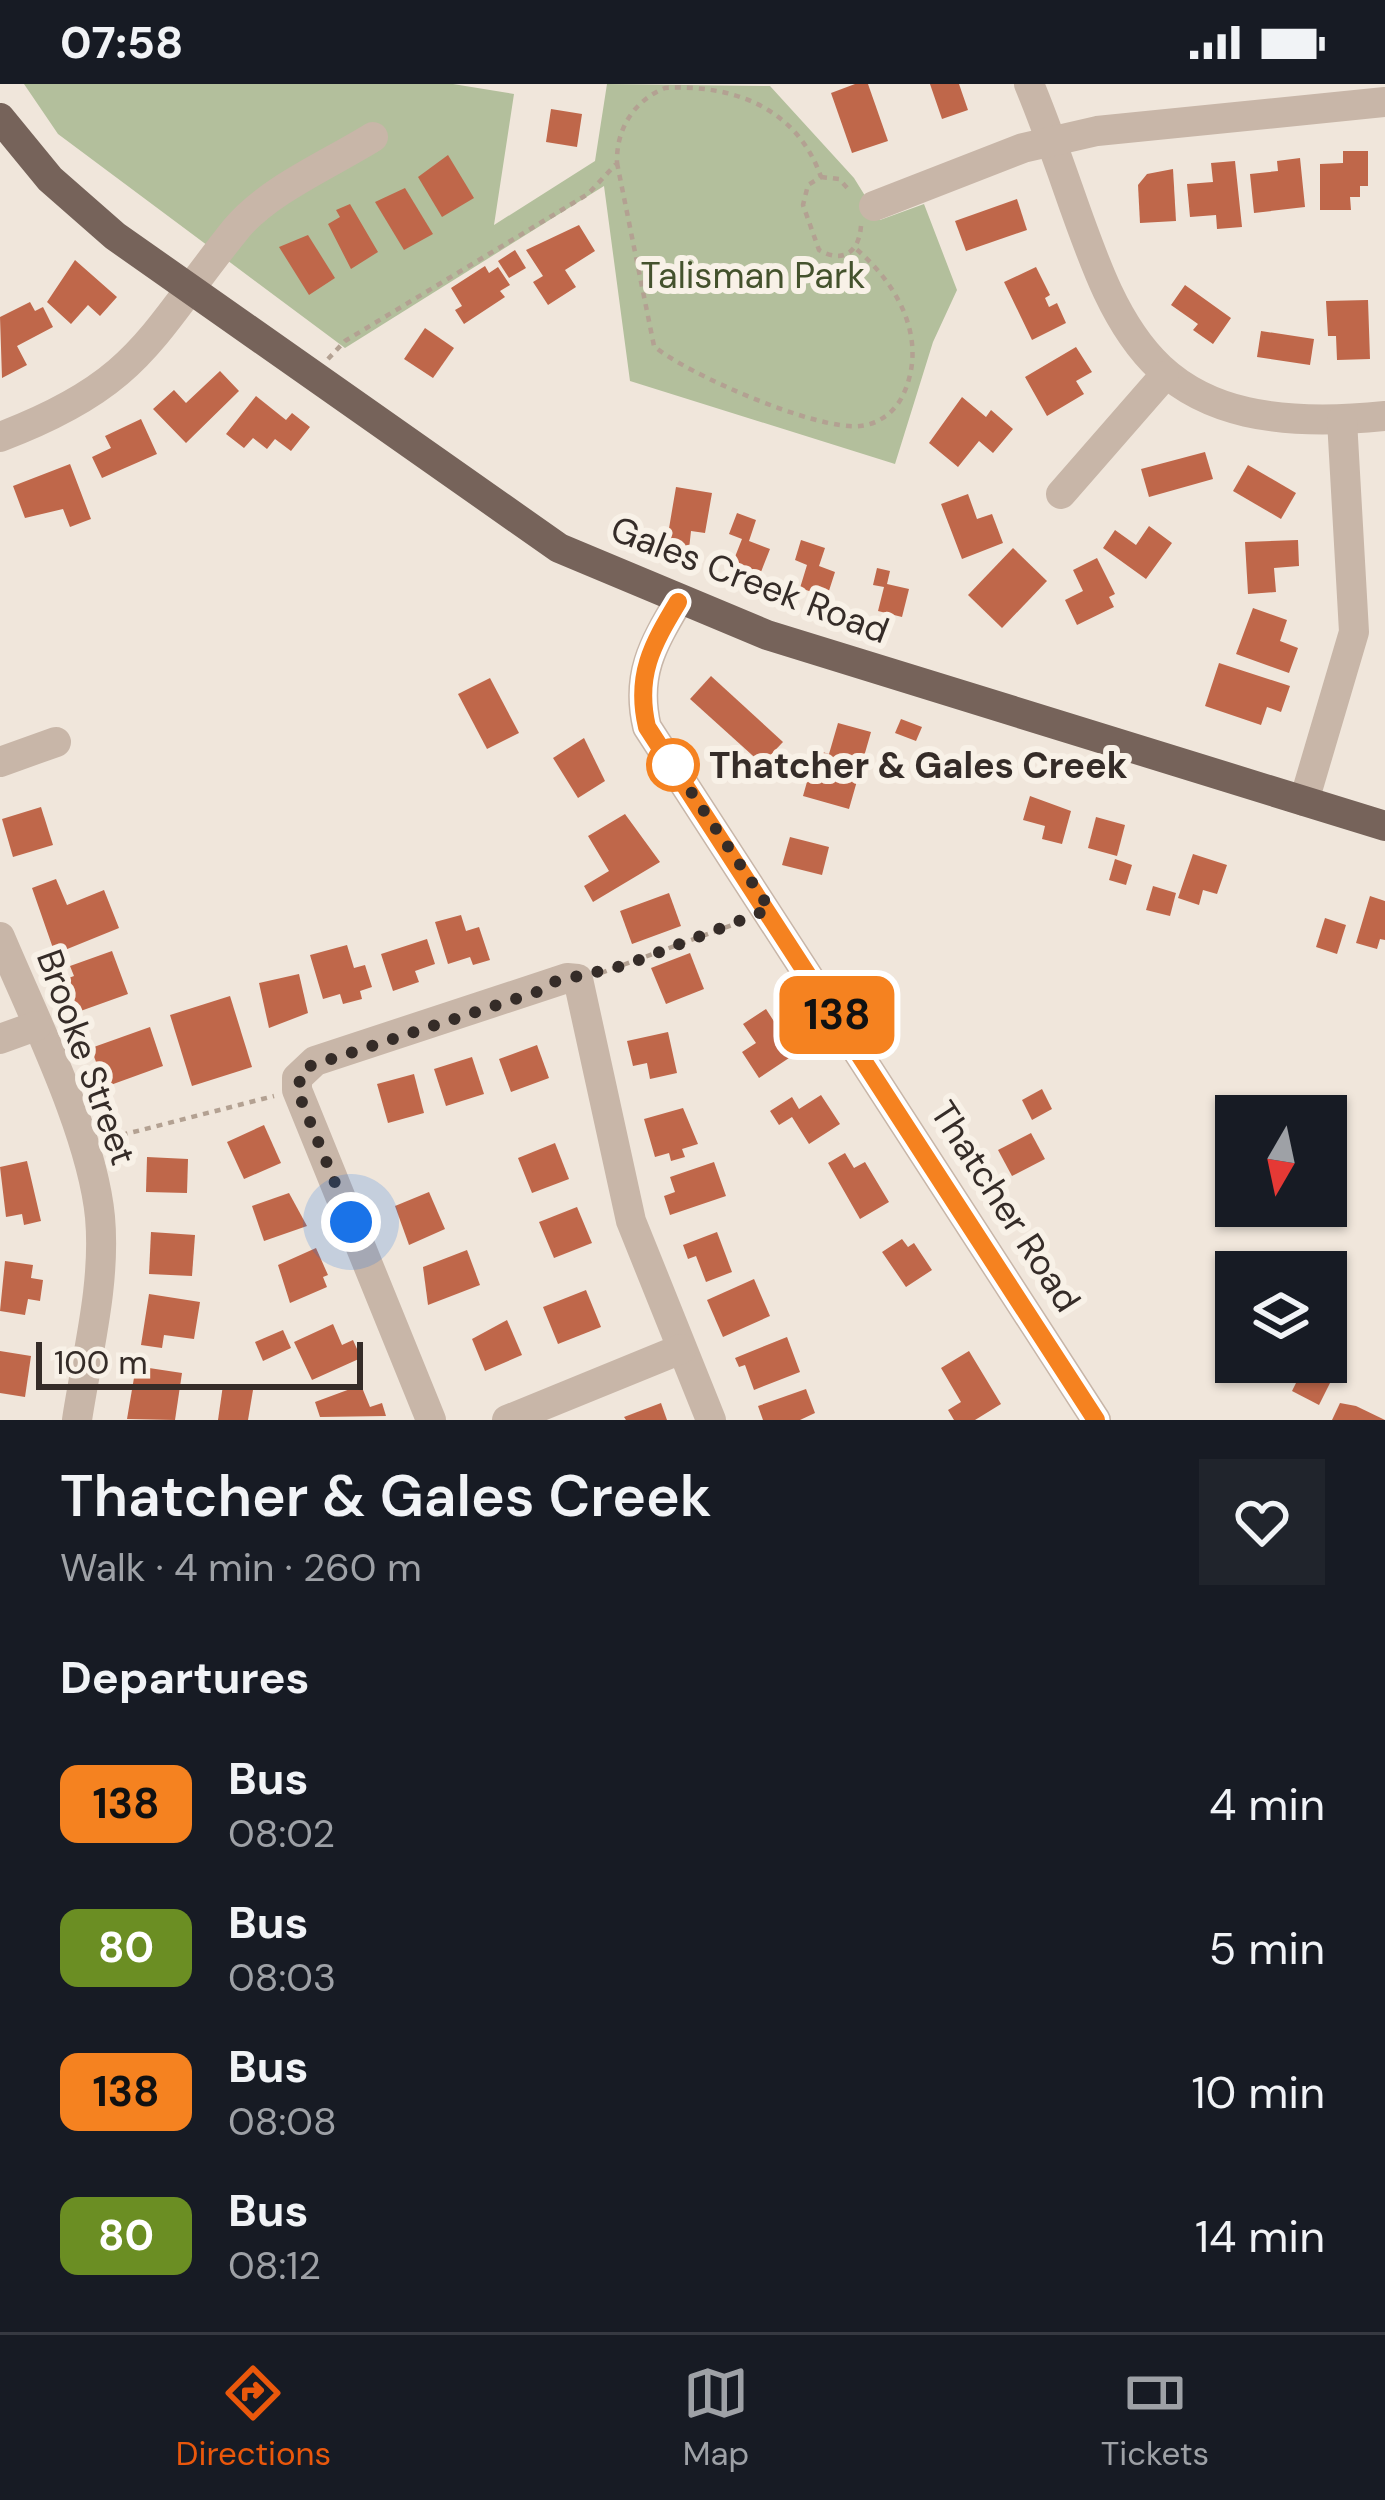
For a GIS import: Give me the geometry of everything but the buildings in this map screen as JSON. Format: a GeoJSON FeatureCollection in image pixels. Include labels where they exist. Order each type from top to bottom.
{"type":"FeatureCollection","features":[{"type":"Feature","properties":{"kind":"main road","name":"Gales Creek Road"},"geometry":{"type":"LineString","coordinates":[[0,118],[75,202],[310,377],[559,548],[678,602],[790,642],[1385,826]]}},
{"type":"Feature","properties":{"kind":"street"},"geometry":{"type":"LineString","coordinates":[[1029,84],[1109,296],[1164,376],[1223,408],[1301,422],[1385,416]]}},
{"type":"Feature","properties":{"kind":"street"},"geometry":{"type":"LineString","coordinates":[[861,208],[1053,141],[1291,97],[1385,102]]}},
{"type":"Feature","properties":{"kind":"street"},"geometry":{"type":"LineString","coordinates":[[0,437],[69,409],[119,375],[152,344],[253,213],[373,137]]}},
{"type":"Feature","properties":{"kind":"street"},"geometry":{"type":"LineString","coordinates":[[1061,494],[1164,376]]}},
{"type":"Feature","properties":{"kind":"street"},"geometry":{"type":"LineString","coordinates":[[1304,801],[1345,679],[1354,632],[1342,420]]}},
{"type":"Feature","properties":{"kind":"street","name":"Thatcher Road"},"geometry":{"type":"LineString","coordinates":[[678,602],[643,667],[639,693],[647,727],[770,909],[1096,1420]]}},
{"type":"Feature","properties":{"kind":"street"},"geometry":{"type":"LineString","coordinates":[[0,762],[56,742]]}},
{"type":"Feature","properties":{"kind":"street","name":"Brooke Street"},"geometry":{"type":"LineString","coordinates":[[0,937],[82,1146],[99,1212],[100,1262],[77,1420]]}},
{"type":"Feature","properties":{"kind":"street"},"geometry":{"type":"LineString","coordinates":[[431,1420],[297,1084],[315,1061],[537,992],[553,982],[578,979],[584,988],[615,1166],[711,1420]]}},
{"type":"Feature","properties":{"kind":"street"},"geometry":{"type":"LineString","coordinates":[[0,1039],[36,1026]]}},
{"type":"Feature","properties":{"kind":"street"},"geometry":{"type":"LineString","coordinates":[[507,1420],[681,1349]]}},
{"type":"Feature","properties":{"kind":"path"},"geometry":{"type":"LineString","coordinates":[[821,177],[811,152],[764,104],[704,89],[665,88],[645,100],[621,130],[617,163],[654,346],[738,392],[820,421],[862,426],[879,421],[901,400],[914,348],[891,285],[856,248]]}},
{"type":"Feature","properties":{"kind":"path"},"geometry":{"type":"LineString","coordinates":[[310,377],[345,340],[589,194],[617,163]]}},
{"type":"Feature","properties":{"kind":"path"},"geometry":{"type":"LineString","coordinates":[[821,177],[839,179],[861,208],[856,248],[832,256],[811,236],[802,198],[808,185],[821,177]]}},
{"type":"Feature","properties":{"kind":"path"},"geometry":{"type":"LineString","coordinates":[[578,979],[770,909]]}},
{"type":"Feature","properties":{"kind":"path"},"geometry":{"type":"LineString","coordinates":[[82,1146],[297,1084]]}},
{"type":"Feature","properties":{"kind":"green space","name":"Talisman Park"},"geometry":{"type":"Polygon","coordinates":[[[24,84],[453,84],[514,94],[494,225],[595,161],[607,84],[770,86],[854,178],[880,220],[924,204],[957,290],[933,342],[895,464],[630,381],[604,186],[345,348],[58,134],[24,84]]]}},
{"type":"Feature","properties":{"kind":"bus line","name":"138"},"geometry":{"type":"LineString","coordinates":[[678,602],[643,667],[639,693],[647,727],[770,909],[1096,1420]]}},
{"type":"Feature","properties":{"kind":"place","name":"Thatcher & Gales Creek"},"geometry":{"type":"Point","coordinates":[673,765]}},
{"type":"Feature","properties":{"kind":"route"},"geometry":{"type":"LineString","coordinates":[[351,1222],[297,1090],[297,1078],[304,1068],[537,992],[553,982],[626,965],[770,909],[673,765]]}}]}
